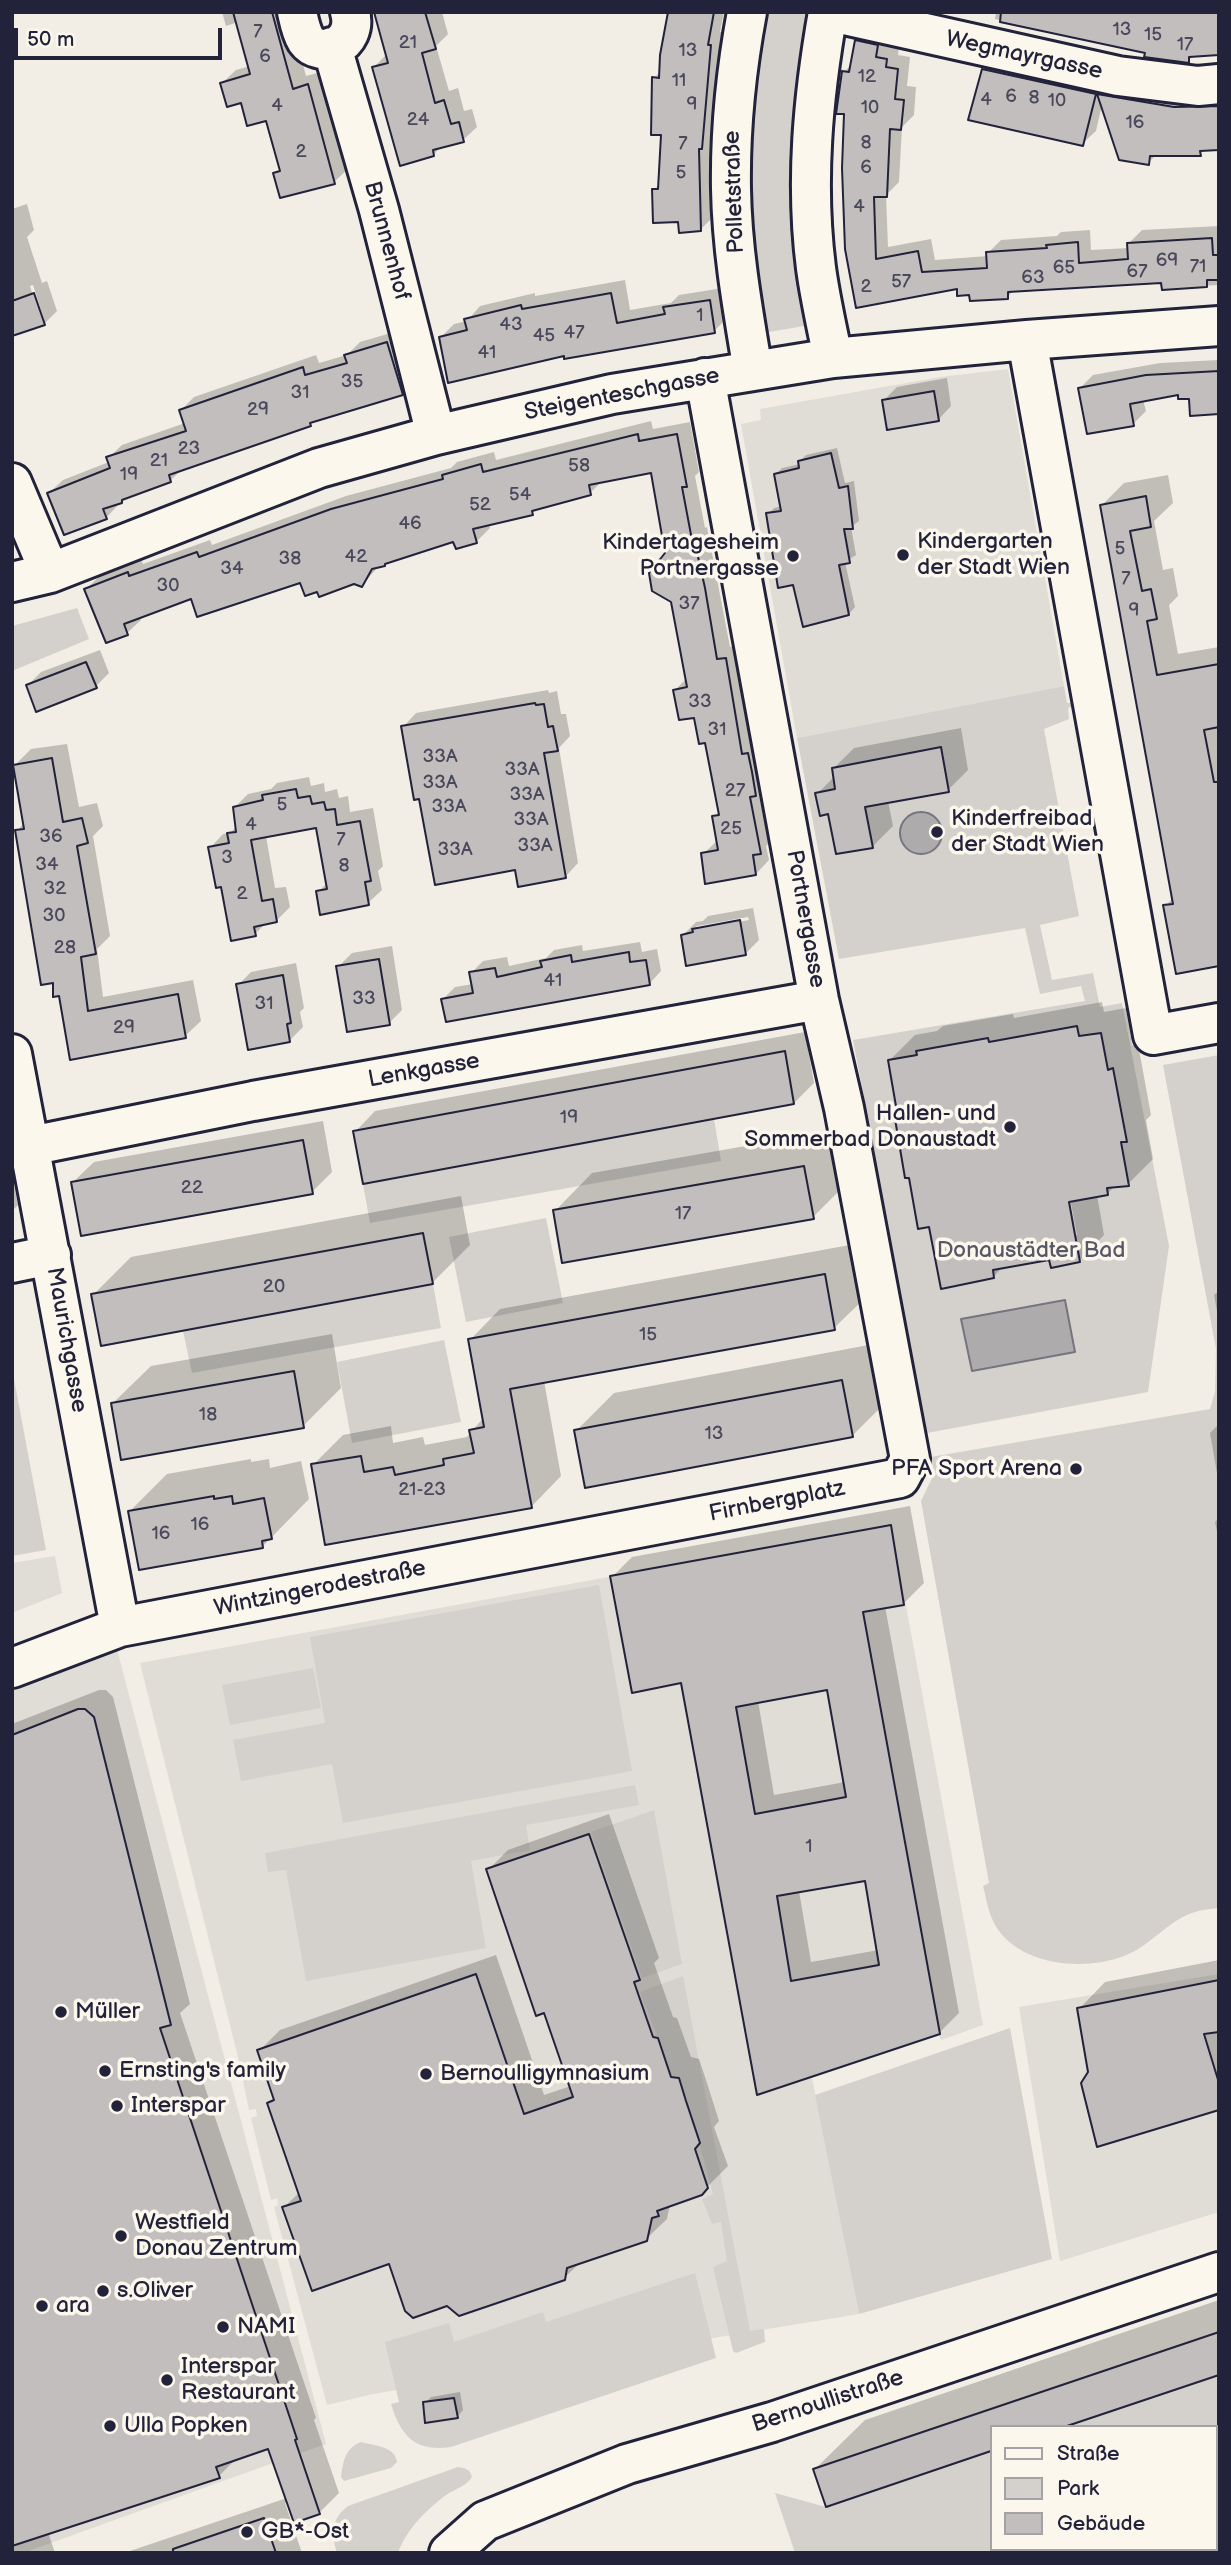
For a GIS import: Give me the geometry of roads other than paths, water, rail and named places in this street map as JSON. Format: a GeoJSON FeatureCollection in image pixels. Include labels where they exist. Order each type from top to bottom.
{"type":"FeatureCollection","features":[{"type":"Feature","properties":{"kind":"street"},"geometry":{"type":"LineString","coordinates":[[297,12],[307,41],[313,46],[332,47],[343,43],[349,36],[353,28],[350,12]]}},
{"type":"Feature","properties":{"kind":"street","name":"Polletstraße"},"geometry":{"type":"LineString","coordinates":[[747,12],[735,96],[731,190],[742,300],[753,371]]}},
{"type":"Feature","properties":{"kind":"street"},"geometry":{"type":"LineString","coordinates":[[829,12],[815,93],[811,177],[816,269],[833,358]]}},
{"type":"Feature","properties":{"kind":"street","name":"Wegmayrgasse"},"geometry":{"type":"LineString","coordinates":[[829,12],[1118,76],[1198,86],[1219,84]]}},
{"type":"Feature","properties":{"kind":"street","name":"Brunnenhof"},"geometry":{"type":"LineString","coordinates":[[332,47],[379,210],[436,435]]}},
{"type":"Feature","properties":{"kind":"street","name":"Steigenteschgasse"},"geometry":{"type":"LineString","coordinates":[[12,582],[50,573],[319,468],[436,435],[600,396],[833,358],[1219,326]]}},
{"type":"Feature","properties":{"kind":"street"},"geometry":{"type":"LineString","coordinates":[[1027,340],[1153,1035],[1219,1023]]}},
{"type":"Feature","properties":{"kind":"street","name":"Portnergasse"},"geometry":{"type":"LineString","coordinates":[[705,378],[819,1000],[844,1108],[910,1460]]}},
{"type":"Feature","properties":{"kind":"street"},"geometry":{"type":"LineString","coordinates":[[12,482],[50,573]]}},
{"type":"Feature","properties":{"kind":"street","name":"Lenkgasse"},"geometry":{"type":"LineString","coordinates":[[30,1146],[253,1101],[819,1000]]}},
{"type":"Feature","properties":{"kind":"street","name":"Maurichgasse"},"geometry":{"type":"LineString","coordinates":[[12,1054],[120,1627]]}},
{"type":"Feature","properties":{"kind":"street"},"geometry":{"type":"LineString","coordinates":[[12,1263],[51,1255]]}},
{"type":"Feature","properties":{"kind":"street","name":"Firnbergplatz"},"geometry":{"type":"LineString","coordinates":[[633,1529],[900,1478],[910,1460]]}},
{"type":"Feature","properties":{"kind":"street","name":"Wintzingerodestraße"},"geometry":{"type":"LineString","coordinates":[[12,1668],[120,1627],[633,1529]]}},
{"type":"Feature","properties":{"kind":"street","name":"Bernoullistraße"},"geometry":{"type":"LineString","coordinates":[[449,2553],[485,2521],[628,2464],[772,2421],[1219,2272]]}},
{"type":"Feature","properties":{"kind":"place","name":"Kindergarten der Stadt Wien"},"geometry":{"type":"Point","coordinates":[903,555]}},
{"type":"Feature","properties":{"kind":"place","name":"Kindertagesheim Portnergasse"},"geometry":{"type":"Point","coordinates":[793,556]}},
{"type":"Feature","properties":{"kind":"place","name":"Kinderfreibad der Stadt Wien"},"geometry":{"type":"Point","coordinates":[937,832]}},
{"type":"Feature","properties":{"kind":"place","name":"Hallen- und Sommerbad Donaustadt"},"geometry":{"type":"Point","coordinates":[1010,1127]}},
{"type":"Feature","properties":{"kind":"place","name":"PFA Sport Arena"},"geometry":{"type":"Point","coordinates":[1076,1469]}},
{"type":"Feature","properties":{"kind":"place","name":"Müller"},"geometry":{"type":"Point","coordinates":[61,2012]}},
{"type":"Feature","properties":{"kind":"place","name":"Ernsting's family"},"geometry":{"type":"Point","coordinates":[105,2071]}},
{"type":"Feature","properties":{"kind":"place","name":"Bernoulligymnasium"},"geometry":{"type":"Point","coordinates":[426,2074]}},
{"type":"Feature","properties":{"kind":"place","name":"Interspar"},"geometry":{"type":"Point","coordinates":[117,2106]}},
{"type":"Feature","properties":{"kind":"place","name":"Westfield Donau Zentrum"},"geometry":{"type":"Point","coordinates":[121,2236]}},
{"type":"Feature","properties":{"kind":"place","name":"s.Oliver"},"geometry":{"type":"Point","coordinates":[103,2291]}},
{"type":"Feature","properties":{"kind":"place","name":"ara"},"geometry":{"type":"Point","coordinates":[42,2306]}},
{"type":"Feature","properties":{"kind":"place","name":"NAMI"},"geometry":{"type":"Point","coordinates":[223,2327]}},
{"type":"Feature","properties":{"kind":"place","name":"Interspar Restaurant"},"geometry":{"type":"Point","coordinates":[167,2380]}},
{"type":"Feature","properties":{"kind":"place","name":"Ulla Popken"},"geometry":{"type":"Point","coordinates":[110,2426]}},
{"type":"Feature","properties":{"kind":"place","name":"GB*-Ost"},"geometry":{"type":"Point","coordinates":[247,2532]}},
{"type":"Feature","properties":{"kind":"park label","name":"Donaustädter Bad"},"geometry":{"type":"Point","coordinates":[1031,1251]}}]}
